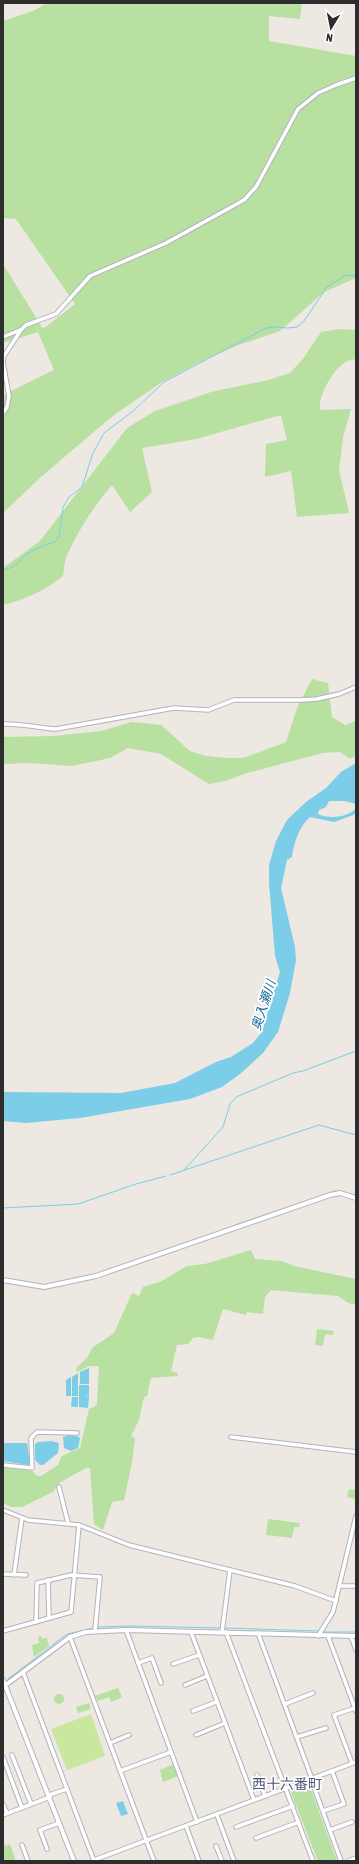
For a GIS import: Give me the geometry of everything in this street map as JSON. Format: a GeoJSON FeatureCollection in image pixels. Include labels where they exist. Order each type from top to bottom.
{"type":"FeatureCollection","features":[{"type":"Feature","properties":{"kind":"street"},"geometry":{"type":"LineString","coordinates":[[3,413],[7,407],[9,396],[3,362],[4,356],[26,325],[56,314],[90,276],[166,243],[244,200],[256,187],[298,109],[318,93],[356,78]]}},
{"type":"Feature","properties":{"kind":"street"},"geometry":{"type":"LineString","coordinates":[[3,337],[21,330]]}},
{"type":"Feature","properties":{"kind":"street"},"geometry":{"type":"LineString","coordinates":[[3,724],[56,729],[174,708],[208,710],[234,700],[301,700],[317,698],[339,694],[356,687]]}},
{"type":"Feature","properties":{"kind":"street"},"geometry":{"type":"LineString","coordinates":[[3,1280],[44,1287],[96,1276],[330,1195],[340,1193],[356,1198]]}},
{"type":"Feature","properties":{"kind":"street"},"geometry":{"type":"LineString","coordinates":[[3,1465],[32,1468],[31,1438],[37,1432],[77,1433]]}},
{"type":"Feature","properties":{"kind":"street"},"geometry":{"type":"LineString","coordinates":[[231,1437],[356,1452]]}},
{"type":"Feature","properties":{"kind":"street"},"geometry":{"type":"LineString","coordinates":[[59,1487],[68,1523]]}},
{"type":"Feature","properties":{"kind":"street"},"geometry":{"type":"LineString","coordinates":[[3,1510],[22,1518],[79,1525],[128,1545],[296,1586],[336,1602]]}},
{"type":"Feature","properties":{"kind":"street"},"geometry":{"type":"LineString","coordinates":[[319,1633],[330,1619],[336,1602],[356,1516]]}},
{"type":"Feature","properties":{"kind":"street"},"geometry":{"type":"LineString","coordinates":[[14,1575],[22,1518]]}},
{"type":"Feature","properties":{"kind":"street"},"geometry":{"type":"LineString","coordinates":[[3,1631],[72,1611],[79,1525]]}},
{"type":"Feature","properties":{"kind":"street"},"geometry":{"type":"LineString","coordinates":[[230,1570],[223,1630],[293,1806],[313,1861]]}},
{"type":"Feature","properties":{"kind":"street"},"geometry":{"type":"LineString","coordinates":[[3,1574],[26,1575]]}},
{"type":"Feature","properties":{"kind":"street"},"geometry":{"type":"LineString","coordinates":[[36,1622],[37,1583],[74,1575],[100,1577],[95,1629]]}},
{"type":"Feature","properties":{"kind":"street"},"geometry":{"type":"LineString","coordinates":[[48,1580],[49,1618]]}},
{"type":"Feature","properties":{"kind":"street"},"geometry":{"type":"LineString","coordinates":[[340,1586],[356,1586]]}},
{"type":"Feature","properties":{"kind":"street"},"geometry":{"type":"LineString","coordinates":[[4,1686],[70,1637],[95,1629],[191,1632],[223,1630],[258,1633],[319,1633],[328,1636],[354,1636],[356,1650]]}},
{"type":"Feature","properties":{"kind":"street"},"geometry":{"type":"LineString","coordinates":[[126,1630],[198,1822]]}},
{"type":"Feature","properties":{"kind":"street"},"geometry":{"type":"LineString","coordinates":[[191,1632],[254,1800]]}},
{"type":"Feature","properties":{"kind":"street"},"geometry":{"type":"LineString","coordinates":[[258,1633],[341,1861]]}},
{"type":"Feature","properties":{"kind":"street"},"geometry":{"type":"LineString","coordinates":[[23,1672],[94,1860],[354,1763],[334,1715],[356,1709],[328,1636]]}},
{"type":"Feature","properties":{"kind":"street"},"geometry":{"type":"LineString","coordinates":[[70,1637],[154,1861]]}},
{"type":"Feature","properties":{"kind":"street"},"geometry":{"type":"LineString","coordinates":[[173,1664],[199,1655]]}},
{"type":"Feature","properties":{"kind":"street"},"geometry":{"type":"LineString","coordinates":[[138,1663],[152,1658],[161,1683]]}},
{"type":"Feature","properties":{"kind":"street"},"geometry":{"type":"LineString","coordinates":[[185,1685],[207,1676]]}},
{"type":"Feature","properties":{"kind":"street"},"geometry":{"type":"LineString","coordinates":[[3,1680],[4,1686],[74,1861]]}},
{"type":"Feature","properties":{"kind":"street"},"geometry":{"type":"LineString","coordinates":[[284,1704],[313,1693]]}},
{"type":"Feature","properties":{"kind":"street"},"geometry":{"type":"LineString","coordinates":[[193,1711],[216,1702]]}},
{"type":"Feature","properties":{"kind":"street"},"geometry":{"type":"LineString","coordinates":[[196,1735],[225,1724]]}},
{"type":"Feature","properties":{"kind":"street"},"geometry":{"type":"LineString","coordinates":[[297,1737],[326,1728]]}},
{"type":"Feature","properties":{"kind":"street"},"geometry":{"type":"LineString","coordinates":[[110,1743],[129,1735]]}},
{"type":"Feature","properties":{"kind":"street"},"geometry":{"type":"LineString","coordinates":[[120,1771],[171,1752]]}},
{"type":"Feature","properties":{"kind":"street"},"geometry":{"type":"LineString","coordinates":[[12,1755],[31,1804]]}},
{"type":"Feature","properties":{"kind":"street"},"geometry":{"type":"LineString","coordinates":[[3,1757],[22,1808]]}},
{"type":"Feature","properties":{"kind":"street"},"geometry":{"type":"LineString","coordinates":[[323,1811],[344,1804],[332,1771]]}},
{"type":"Feature","properties":{"kind":"street"},"geometry":{"type":"LineString","coordinates":[[257,1775],[264,1796]]}},
{"type":"Feature","properties":{"kind":"street"},"geometry":{"type":"LineString","coordinates":[[3,1804],[5,1814],[67,1789]]}},
{"type":"Feature","properties":{"kind":"street"},"geometry":{"type":"LineString","coordinates":[[236,1827],[293,1806]]}},
{"type":"Feature","properties":{"kind":"street"},"geometry":{"type":"LineString","coordinates":[[217,1815],[234,1861]]}},
{"type":"Feature","properties":{"kind":"street"},"geometry":{"type":"LineString","coordinates":[[256,1838],[299,1822]]}},
{"type":"Feature","properties":{"kind":"street"},"geometry":{"type":"LineString","coordinates":[[330,1830],[352,1822]]}},
{"type":"Feature","properties":{"kind":"street"},"geometry":{"type":"LineString","coordinates":[[47,1849],[40,1830],[59,1823]]}},
{"type":"Feature","properties":{"kind":"street"},"geometry":{"type":"LineString","coordinates":[[186,1826],[199,1861]]}},
{"type":"Feature","properties":{"kind":"street"},"geometry":{"type":"LineString","coordinates":[[22,1845],[28,1861]]}},
{"type":"Feature","properties":{"kind":"street"},"geometry":{"type":"LineString","coordinates":[[216,1846],[222,1861]]}},
{"type":"Feature","properties":{"kind":"street"},"geometry":{"type":"LineString","coordinates":[[348,1861],[356,1858]]}},
{"type":"Feature","properties":{"kind":"green space"},"geometry":{"type":"Polygon","coordinates":[[[47,3],[302,3],[300,19],[269,16],[269,41],[356,56],[356,278],[324,292],[280,331],[236,346],[198,363],[162,382],[114,415],[41,477],[3,513],[3,395],[54,370],[38,332],[3,343],[3,264],[43,329],[75,304],[16,219],[3,218],[3,21],[33,11],[47,3]]]}},
{"type":"Feature","properties":{"kind":"green space"},"geometry":{"type":"Polygon","coordinates":[[[340,329],[356,330],[356,359],[347,361],[332,376],[321,397],[320,410],[351,409],[343,437],[339,470],[349,513],[297,517],[291,471],[265,477],[266,444],[287,440],[281,415],[196,439],[142,448],[152,492],[130,512],[112,485],[93,510],[75,539],[65,560],[63,576],[34,594],[3,605],[3,568],[40,541],[127,428],[155,411],[211,392],[268,380],[290,373],[303,359],[321,332],[340,329]]]}},
{"type":"Feature","properties":{"kind":"green space"},"geometry":{"type":"Polygon","coordinates":[[[312,679],[328,683],[332,717],[345,725],[356,721],[356,756],[350,759],[340,752],[323,753],[247,773],[225,781],[209,784],[161,754],[128,748],[110,758],[72,766],[30,763],[3,764],[3,737],[54,736],[101,731],[132,722],[161,725],[190,751],[206,756],[243,758],[286,742],[297,708],[312,679]]]}},
{"type":"Feature","properties":{"kind":"green space"},"geometry":{"type":"Polygon","coordinates":[[[251,1250],[255,1259],[281,1261],[294,1266],[356,1279],[356,1305],[348,1303],[338,1296],[271,1290],[265,1297],[263,1314],[247,1312],[246,1315],[223,1309],[213,1340],[199,1337],[193,1338],[188,1344],[177,1345],[171,1371],[178,1373],[178,1376],[151,1378],[147,1396],[144,1397],[139,1420],[131,1436],[135,1438],[132,1463],[124,1500],[112,1502],[103,1530],[94,1524],[90,1468],[86,1468],[59,1483],[53,1492],[22,1507],[11,1507],[3,1503],[3,1467],[32,1471],[37,1476],[41,1476],[58,1465],[62,1456],[80,1448],[89,1409],[97,1405],[99,1366],[89,1366],[77,1372],[76,1368],[87,1358],[92,1348],[114,1333],[132,1293],[139,1296],[143,1287],[160,1282],[187,1266],[205,1264],[251,1250]]]}},
{"type":"Feature","properties":{"kind":"green space"},"geometry":{"type":"Polygon","coordinates":[[[317,1329],[334,1331],[333,1335],[325,1334],[323,1346],[315,1345],[317,1329]]]}},
{"type":"Feature","properties":{"kind":"green space"},"geometry":{"type":"Polygon","coordinates":[[[349,1489],[356,1490],[356,1499],[347,1497],[349,1489]]]}},
{"type":"Feature","properties":{"kind":"green space"},"geometry":{"type":"Polygon","coordinates":[[[268,1519],[300,1523],[299,1527],[294,1527],[292,1538],[266,1535],[268,1519]]]}},
{"type":"Feature","properties":{"kind":"green space"},"geometry":{"type":"Polygon","coordinates":[[[41,1636],[42,1639],[47,1638],[49,1646],[34,1657],[32,1645],[39,1643],[38,1637],[41,1636]]]}},
{"type":"Feature","properties":{"kind":"green space"},"geometry":{"type":"Polygon","coordinates":[[[118,1688],[122,1697],[111,1702],[109,1697],[98,1701],[95,1696],[118,1688]]]}},
{"type":"Feature","properties":{"kind":"green space"},"geometry":{"type":"Polygon","coordinates":[[[57,1694],[61,1694],[63,1695],[63,1703],[57,1704],[54,1701],[54,1697],[57,1694]]]}},
{"type":"Feature","properties":{"kind":"green space"},"geometry":{"type":"Polygon","coordinates":[[[89,1703],[91,1709],[78,1713],[76,1707],[89,1703]]]}},
{"type":"Feature","properties":{"kind":"green space"},"geometry":{"type":"Polygon","coordinates":[[[91,1714],[105,1756],[67,1770],[51,1729],[91,1714]]]}},
{"type":"Feature","properties":{"kind":"green space"},"geometry":{"type":"Polygon","coordinates":[[[174,1764],[178,1776],[163,1782],[160,1770],[174,1764]]]}},
{"type":"Feature","properties":{"kind":"green space"},"geometry":{"type":"Polygon","coordinates":[[[307,1783],[309,1784],[337,1861],[318,1861],[290,1790],[307,1783]]]}},
{"type":"Feature","properties":{"kind":"green space"},"geometry":{"type":"Polygon","coordinates":[[[3,1840],[5,1846],[10,1844],[16,1861],[3,1861],[3,1840]]]}},
{"type":"Feature","properties":{"kind":"water"},"geometry":{"type":"Polygon","coordinates":[[[356,763],[356,804],[345,801],[329,801],[326,807],[319,810],[318,814],[327,817],[338,817],[348,814],[356,808],[356,814],[334,822],[310,817],[303,825],[298,835],[292,857],[287,860],[281,888],[295,947],[296,960],[290,993],[278,1032],[263,1053],[240,1074],[222,1087],[190,1099],[80,1118],[26,1123],[3,1121],[3,1092],[121,1093],[175,1083],[216,1062],[231,1057],[253,1043],[262,1032],[280,972],[275,956],[269,883],[269,865],[276,841],[287,820],[306,802],[326,788],[341,772],[356,763]]]}},
{"type":"Feature","properties":{"kind":"water"},"geometry":{"type":"Polygon","coordinates":[[[89,1368],[89,1384],[80,1384],[80,1372],[89,1368]]]}},
{"type":"Feature","properties":{"kind":"water"},"geometry":{"type":"Polygon","coordinates":[[[78,1373],[78,1396],[72,1396],[72,1377],[78,1373]]]}},
{"type":"Feature","properties":{"kind":"water"},"geometry":{"type":"Polygon","coordinates":[[[71,1377],[71,1396],[66,1396],[66,1380],[71,1377]]]}},
{"type":"Feature","properties":{"kind":"water"},"geometry":{"type":"Polygon","coordinates":[[[79,1385],[89,1385],[89,1396],[85,1396],[89,1397],[88,1408],[79,1407],[79,1385]]]}},
{"type":"Feature","properties":{"kind":"water"},"geometry":{"type":"Polygon","coordinates":[[[72,1397],[78,1397],[78,1407],[71,1407],[72,1397]]]}},
{"type":"Feature","properties":{"kind":"water"},"geometry":{"type":"Polygon","coordinates":[[[70,1435],[79,1437],[80,1439],[78,1448],[71,1451],[64,1448],[63,1437],[70,1435]]]}},
{"type":"Feature","properties":{"kind":"water"},"geometry":{"type":"Polygon","coordinates":[[[51,1441],[59,1443],[58,1453],[43,1465],[40,1465],[35,1460],[35,1444],[38,1442],[51,1441]]]}},
{"type":"Feature","properties":{"kind":"water"},"geometry":{"type":"Polygon","coordinates":[[[4,1443],[27,1443],[30,1463],[28,1465],[3,1461],[4,1443]]]}},
{"type":"Feature","properties":{"kind":"water"},"geometry":{"type":"Polygon","coordinates":[[[123,1801],[128,1814],[121,1816],[116,1803],[123,1801]]]}},
{"type":"Feature","properties":{"kind":"waterway"},"geometry":{"type":"LineString","coordinates":[[3,570],[12,567],[32,551],[56,541],[59,536],[63,507],[69,497],[82,487],[93,453],[104,433],[132,412],[164,382],[266,328],[297,327],[304,321],[327,287],[346,275],[356,276]]}},
{"type":"Feature","properties":{"kind":"waterway"},"geometry":{"type":"LineString","coordinates":[[184,1170],[223,1127],[230,1104],[236,1097],[293,1073],[303,1071],[356,1051]]}},
{"type":"Feature","properties":{"kind":"waterway"},"geometry":{"type":"LineString","coordinates":[[170,1175],[319,1125],[356,1135]]}},
{"type":"Feature","properties":{"kind":"waterway"},"geometry":{"type":"LineString","coordinates":[[3,1208],[78,1204],[136,1184],[166,1176]]}},
{"type":"Feature","properties":{"kind":"waterway"},"geometry":{"type":"LineString","coordinates":[[235,1225],[335,1191],[356,1195]]}},
{"type":"Feature","properties":{"kind":"waterway"},"geometry":{"type":"LineString","coordinates":[[97,1627],[129,1626],[221,1628]]}},
{"type":"Feature","properties":{"kind":"waterway"},"geometry":{"type":"LineString","coordinates":[[8,1679],[67,1634],[94,1628]]}},
{"type":"Feature","properties":{"kind":"waterway"},"geometry":{"type":"LineString","coordinates":[[225,1628],[319,1631]]}},
{"type":"Feature","properties":{"kind":"waterway"},"geometry":{"type":"LineString","coordinates":[[323,1632],[356,1632]]}},
{"type":"Feature","properties":{"kind":"district","name":"西十六番町"},"geometry":{"type":"Point","coordinates":[287,1784]}},
{"type":"Feature","properties":{"kind":"water label","name":"奥入瀬川"},"geometry":{"type":"Point","coordinates":[263,1005]}}]}
